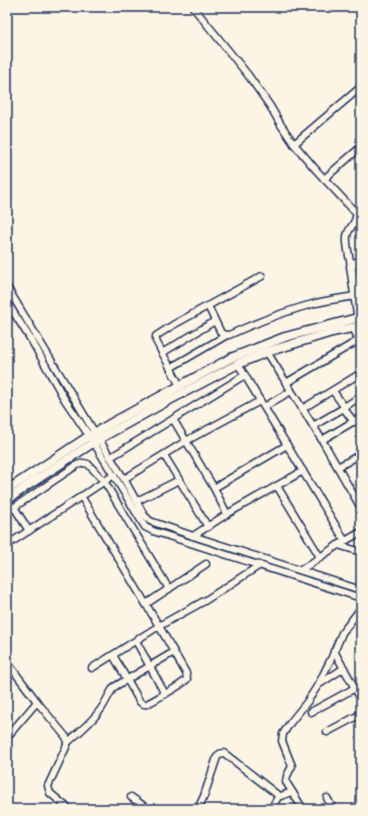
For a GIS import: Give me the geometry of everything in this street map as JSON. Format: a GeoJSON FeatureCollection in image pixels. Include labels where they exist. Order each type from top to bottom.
{"type":"FeatureCollection","features":[{"type":"Feature","properties":{"kind":"street"},"geometry":{"type":"LineString","coordinates":[[193,7],[248,74],[294,144],[357,216],[349,230],[347,238],[355,296],[360,317],[358,327],[360,342],[286,383]]}},
{"type":"Feature","properties":{"kind":"street"},"geometry":{"type":"LineString","coordinates":[[294,144],[361,87]]}},
{"type":"Feature","properties":{"kind":"street"},"geometry":{"type":"LineString","coordinates":[[324,179],[361,147]]}},
{"type":"Feature","properties":{"kind":"street"},"geometry":{"type":"LineString","coordinates":[[351,265],[361,262]]}},
{"type":"Feature","properties":{"kind":"street"},"geometry":{"type":"LineString","coordinates":[[180,386],[156,341],[156,336],[262,276]]}},
{"type":"Feature","properties":{"kind":"street"},"geometry":{"type":"LineString","coordinates":[[7,286],[144,527],[361,598]]}},
{"type":"Feature","properties":{"kind":"street"},"geometry":{"type":"LineString","coordinates":[[170,368],[226,335],[269,318],[318,302],[355,296]]}},
{"type":"Feature","properties":{"kind":"street"},"geometry":{"type":"LineString","coordinates":[[7,302],[33,343],[65,400],[94,438],[111,457],[144,515],[150,521],[361,590]]}},
{"type":"Feature","properties":{"kind":"street"},"geometry":{"type":"LineString","coordinates":[[208,306],[221,333],[226,335]]}},
{"type":"Feature","properties":{"kind":"street"},"geometry":{"type":"LineString","coordinates":[[7,500],[94,438],[115,420],[231,358],[285,337],[360,317]]}},
{"type":"Feature","properties":{"kind":"street"},"geometry":{"type":"LineString","coordinates":[[162,353],[215,321]]}},
{"type":"Feature","properties":{"kind":"street"},"geometry":{"type":"LineString","coordinates":[[7,490],[94,438],[238,364],[267,352],[332,332],[358,327]]}},
{"type":"Feature","properties":{"kind":"street"},"geometry":{"type":"LineString","coordinates":[[267,352],[359,500],[361,508]]}},
{"type":"Feature","properties":{"kind":"street"},"geometry":{"type":"LineString","coordinates":[[238,364],[345,540]]}},
{"type":"Feature","properties":{"kind":"street"},"geometry":{"type":"LineString","coordinates":[[302,409],[361,373]]}},
{"type":"Feature","properties":{"kind":"street"},"geometry":{"type":"LineString","coordinates":[[111,457],[245,375]]}},
{"type":"Feature","properties":{"kind":"street"},"geometry":{"type":"LineString","coordinates":[[332,390],[354,422]]}},
{"type":"Feature","properties":{"kind":"street"},"geometry":{"type":"LineString","coordinates":[[264,407],[291,391]]}},
{"type":"Feature","properties":{"kind":"street"},"geometry":{"type":"LineString","coordinates":[[314,426],[361,396]]}},
{"type":"Feature","properties":{"kind":"street"},"geometry":{"type":"LineString","coordinates":[[124,479],[186,441],[260,401]]}},
{"type":"Feature","properties":{"kind":"street"},"geometry":{"type":"LineString","coordinates":[[322,440],[361,418]]}},
{"type":"Feature","properties":{"kind":"street"},"geometry":{"type":"LineString","coordinates":[[173,419],[214,488],[227,514]]}},
{"type":"Feature","properties":{"kind":"street"},"geometry":{"type":"LineString","coordinates":[[214,488],[287,445]]}},
{"type":"Feature","properties":{"kind":"street"},"geometry":{"type":"LineString","coordinates":[[338,467],[361,454]]}},
{"type":"Feature","properties":{"kind":"street"},"geometry":{"type":"LineString","coordinates":[[164,455],[208,527]]}},
{"type":"Feature","properties":{"kind":"street"},"geometry":{"type":"LineString","coordinates":[[7,512],[77,465],[81,463],[88,464],[104,481],[169,588]]}},
{"type":"Feature","properties":{"kind":"street"},"geometry":{"type":"LineString","coordinates":[[193,536],[227,514],[303,471]]}},
{"type":"Feature","properties":{"kind":"street"},"geometry":{"type":"LineString","coordinates":[[7,545],[114,475]]}},
{"type":"Feature","properties":{"kind":"street"},"geometry":{"type":"LineString","coordinates":[[137,501],[179,480]]}},
{"type":"Feature","properties":{"kind":"street"},"geometry":{"type":"LineString","coordinates":[[277,486],[320,556]]}},
{"type":"Feature","properties":{"kind":"street"},"geometry":{"type":"LineString","coordinates":[[81,496],[159,626],[186,674],[187,679],[185,682],[166,694],[147,704],[142,704],[113,655]]}},
{"type":"Feature","properties":{"kind":"street"},"geometry":{"type":"LineString","coordinates":[[14,507],[29,531]]}},
{"type":"Feature","properties":{"kind":"street"},"geometry":{"type":"LineString","coordinates":[[301,570],[345,540],[361,532]]}},
{"type":"Feature","properties":{"kind":"street"},"geometry":{"type":"LineString","coordinates":[[338,545],[361,552]]}},
{"type":"Feature","properties":{"kind":"street"},"geometry":{"type":"LineString","coordinates":[[146,604],[206,564]]}},
{"type":"Feature","properties":{"kind":"street"},"geometry":{"type":"LineString","coordinates":[[92,668],[159,626],[206,600],[260,565]]}},
{"type":"Feature","properties":{"kind":"street"},"geometry":{"type":"LineString","coordinates":[[303,809],[286,781],[292,766],[282,738],[286,727],[307,702],[318,685],[342,633],[361,608]]}},
{"type":"Feature","properties":{"kind":"street"},"geometry":{"type":"LineString","coordinates":[[136,641],[166,694]]}},
{"type":"Feature","properties":{"kind":"street"},"geometry":{"type":"LineString","coordinates":[[334,651],[361,699]]}},
{"type":"Feature","properties":{"kind":"street"},"geometry":{"type":"LineString","coordinates":[[69,809],[50,792],[48,786],[67,743],[94,718],[114,688],[174,652]]}},
{"type":"Feature","properties":{"kind":"street"},"geometry":{"type":"LineString","coordinates":[[7,662],[66,737],[67,743]]}},
{"type":"Feature","properties":{"kind":"street"},"geometry":{"type":"LineString","coordinates":[[318,685],[344,668]]}},
{"type":"Feature","properties":{"kind":"street"},"geometry":{"type":"LineString","coordinates":[[311,712],[355,688]]}},
{"type":"Feature","properties":{"kind":"street"},"geometry":{"type":"LineString","coordinates":[[7,737],[37,702]]}},
{"type":"Feature","properties":{"kind":"street"},"geometry":{"type":"LineString","coordinates":[[327,732],[361,714]]}},
{"type":"Feature","properties":{"kind":"street"},"geometry":{"type":"LineString","coordinates":[[198,809],[217,757],[221,753],[224,753],[279,796]]}},
{"type":"Feature","properties":{"kind":"street"},"geometry":{"type":"LineString","coordinates":[[271,809],[275,799],[279,796],[292,792]]}},
{"type":"Feature","properties":{"kind":"street"},"geometry":{"type":"LineString","coordinates":[[131,797],[148,809]]}},
{"type":"Feature","properties":{"kind":"street"},"geometry":{"type":"LineString","coordinates":[[327,798],[333,809]]}}]}
